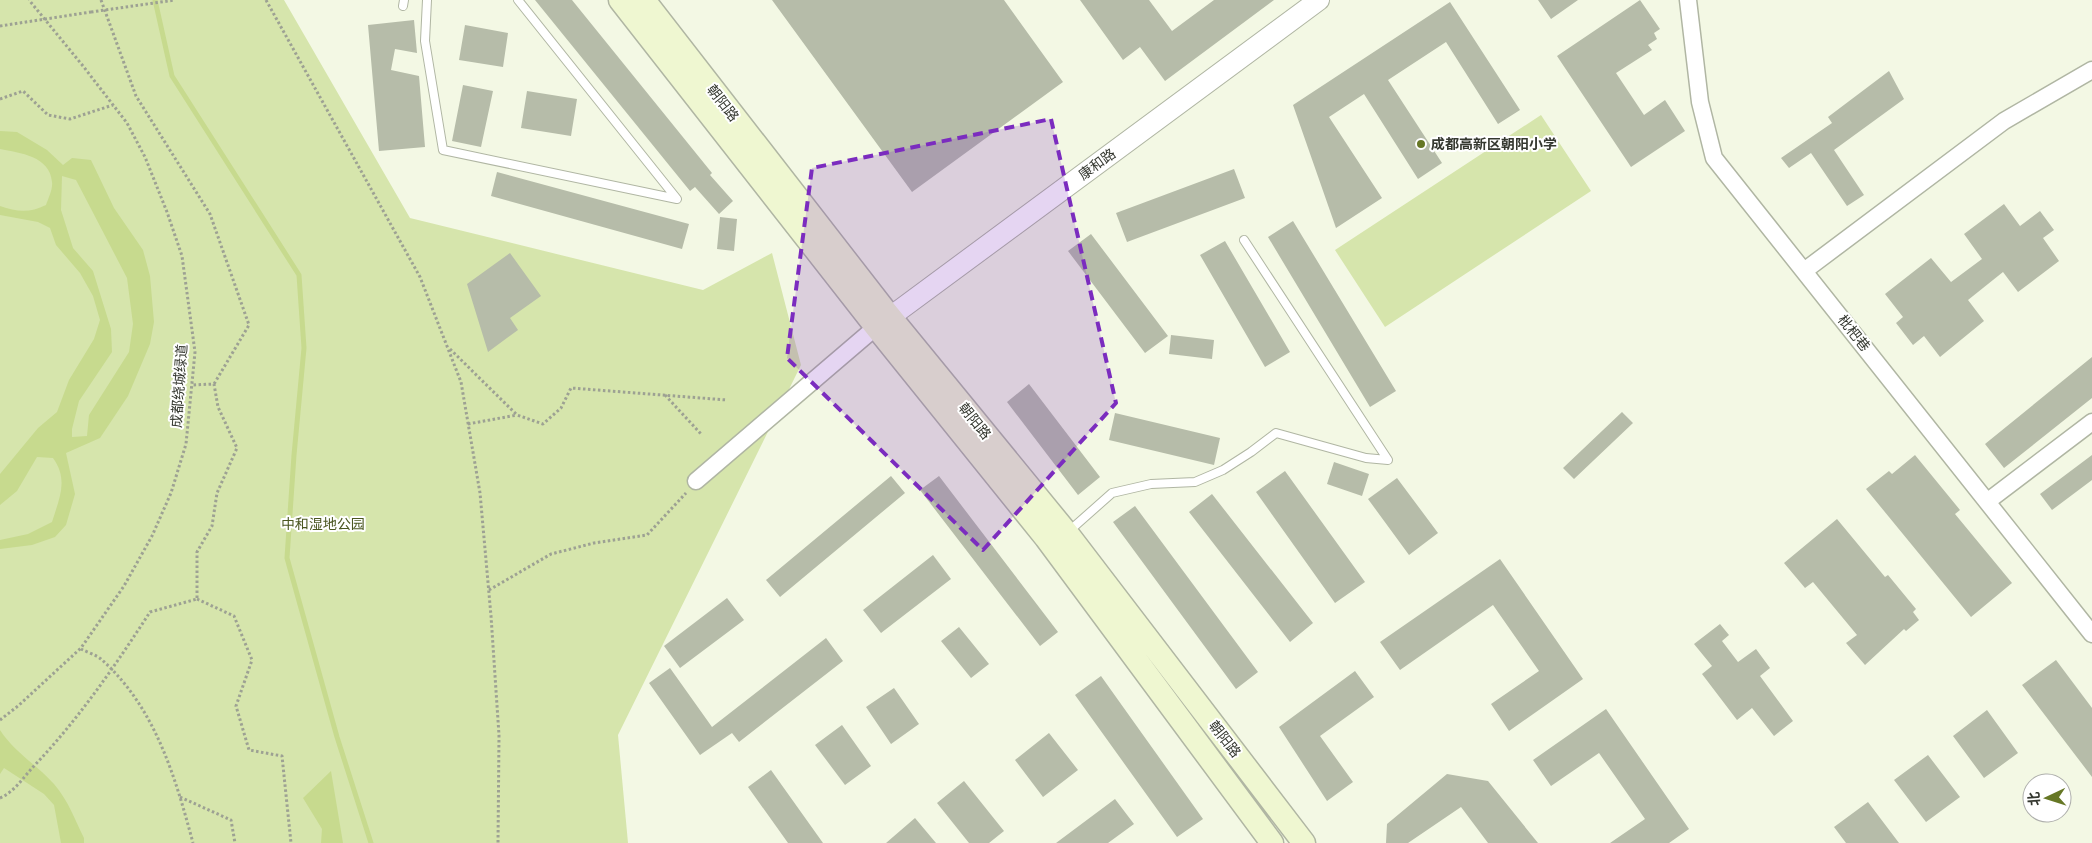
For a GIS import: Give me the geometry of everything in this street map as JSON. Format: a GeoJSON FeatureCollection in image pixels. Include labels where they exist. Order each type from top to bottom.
{"type":"FeatureCollection","features":[{"type":"Feature","properties":{"kind":"main road","name":"朝阳路"},"geometry":{"type":"LineString","coordinates":[[620,0],[883,322],[1067,533],[1299,841]]}},
{"type":"Feature","properties":{"kind":"main road","name":"朝阳路"},"geometry":{"type":"LineString","coordinates":[[644,0],[1272,843]]}},
{"type":"Feature","properties":{"kind":"street","name":"康和路"},"geometry":{"type":"LineString","coordinates":[[883,322],[1319,0]]}},
{"type":"Feature","properties":{"kind":"street","name":"枇杷巷"},"geometry":{"type":"LineString","coordinates":[[1688,0],[1700,102],[1714,158],[2092,634]]}},
{"type":"Feature","properties":{"kind":"street"},"geometry":{"type":"LineString","coordinates":[[1804,270],[2004,121],[2092,70]]}},
{"type":"Feature","properties":{"kind":"street"},"geometry":{"type":"LineString","coordinates":[[696,481],[883,322]]}},
{"type":"Feature","properties":{"kind":"street"},"geometry":{"type":"LineString","coordinates":[[1988,501],[2092,422]]}},
{"type":"Feature","properties":{"kind":"lane"},"geometry":{"type":"LineString","coordinates":[[427,0],[425,41],[443,150],[677,199],[518,0]]}},
{"type":"Feature","properties":{"kind":"lane"},"geometry":{"type":"LineString","coordinates":[[1067,533],[1112,493],[1151,484],[1195,482],[1230,466],[1276,433],[1366,458],[1388,460],[1244,240]]}},
{"type":"Feature","properties":{"kind":"path","name":"成都绕城绿道"},"geometry":{"type":"LineString","coordinates":[[0,720],[81,648],[124,586],[152,536],[171,493],[186,444],[195,352],[182,256],[168,212],[145,157],[126,123],[113,105],[29,0]]}},
{"type":"Feature","properties":{"kind":"path"},"geometry":{"type":"LineString","coordinates":[[101,0],[136,96],[210,214],[249,325],[214,384],[218,407],[237,448],[217,493],[212,526],[197,552],[197,599]]}},
{"type":"Feature","properties":{"kind":"path"},"geometry":{"type":"LineString","coordinates":[[0,26],[175,0]]}},
{"type":"Feature","properties":{"kind":"path"},"geometry":{"type":"LineString","coordinates":[[266,0],[420,277],[461,382],[480,493],[488,590],[499,735],[498,843]]}},
{"type":"Feature","properties":{"kind":"path"},"geometry":{"type":"LineString","coordinates":[[0,99],[23,91],[48,115],[70,119],[113,105]]}},
{"type":"Feature","properties":{"kind":"path"},"geometry":{"type":"LineString","coordinates":[[448,347],[517,415],[543,424],[561,408],[571,388],[727,400]]}},
{"type":"Feature","properties":{"kind":"path"},"geometry":{"type":"LineString","coordinates":[[192,385],[214,384]]}},
{"type":"Feature","properties":{"kind":"path"},"geometry":{"type":"LineString","coordinates":[[665,394],[701,434]]}},
{"type":"Feature","properties":{"kind":"path"},"geometry":{"type":"LineString","coordinates":[[468,424],[517,415]]}},
{"type":"Feature","properties":{"kind":"path"},"geometry":{"type":"LineString","coordinates":[[488,590],[552,554],[594,543],[647,535],[696,481]]}},
{"type":"Feature","properties":{"kind":"path"},"geometry":{"type":"LineString","coordinates":[[0,798],[9,794],[46,754],[112,671],[150,612],[197,599],[234,616],[252,660],[236,706],[249,750],[282,756],[291,843]]}},
{"type":"Feature","properties":{"kind":"path"},"geometry":{"type":"LineString","coordinates":[[81,648],[100,658],[134,695],[158,735],[194,843]]}},
{"type":"Feature","properties":{"kind":"path"},"geometry":{"type":"LineString","coordinates":[[180,797],[230,820],[235,843]]}},
{"type":"Feature","properties":{"kind":"highlighted area"},"geometry":{"type":"Polygon","coordinates":[[[1051,119],[1116,403],[983,550],[787,358],[812,168],[1051,119]]]}},
{"type":"Feature","properties":{"kind":"green space","name":"中和湿地公园"},"geometry":{"type":"Polygon","coordinates":[[[0,0],[284,0],[410,218],[703,290],[772,253],[801,365],[618,735],[628,843],[0,843],[0,0]]]}},
{"type":"Feature","properties":{"kind":"green space"},"geometry":{"type":"Polygon","coordinates":[[[1541,115],[1591,191],[1385,327],[1335,250],[1541,115]]]}},
{"type":"Feature","properties":{"kind":"shaded area"},"geometry":{"type":"Polygon","coordinates":[[[0,131],[17,132],[47,150],[63,165],[72,158],[91,160],[114,208],[143,250],[150,276],[154,322],[150,344],[128,396],[100,438],[66,453],[75,494],[66,525],[55,537],[32,545],[0,549],[0,540],[28,534],[52,522],[60,497],[62,482],[58,466],[53,458],[37,457],[17,491],[0,505],[0,474],[38,428],[57,412],[69,380],[94,339],[100,320],[93,296],[80,273],[56,245],[50,228],[38,222],[0,215],[0,206],[23,211],[46,205],[52,182],[46,166],[40,161],[25,154],[0,149],[0,131]],[[62,176],[61,210],[73,248],[93,271],[111,329],[112,352],[79,401],[72,429],[72,437],[87,436],[89,415],[129,352],[133,324],[127,278],[76,180],[62,176]]]}},
{"type":"Feature","properties":{"kind":"shaded area"},"geometry":{"type":"Polygon","coordinates":[[[0,730],[12,745],[59,790],[84,838],[84,843],[61,843],[54,805],[44,794],[4,768],[0,774],[0,730]]]}},
{"type":"Feature","properties":{"kind":"shaded area"},"geometry":{"type":"Polygon","coordinates":[[[331,771],[343,843],[321,843],[322,829],[303,798],[331,771]]]}},
{"type":"Feature","properties":{"kind":"building"},"geometry":{"type":"Polygon","coordinates":[[[535,0],[572,0],[712,173],[710,175],[733,201],[719,214],[695,187],[690,191],[535,0]]]}},
{"type":"Feature","properties":{"kind":"building"},"geometry":{"type":"Polygon","coordinates":[[[772,0],[1004,0],[1063,82],[912,192],[772,0]]]}},
{"type":"Feature","properties":{"kind":"building"},"geometry":{"type":"Polygon","coordinates":[[[1080,0],[1149,0],[1172,31],[1214,0],[1274,0],[1165,81],[1140,47],[1123,60],[1080,0]]]}},
{"type":"Feature","properties":{"kind":"building"},"geometry":{"type":"Polygon","coordinates":[[[1538,0],[1578,0],[1551,19],[1538,0]]]}},
{"type":"Feature","properties":{"kind":"building"},"geometry":{"type":"Polygon","coordinates":[[[1640,0],[1660,29],[1654,33],[1657,39],[1648,45],[1652,50],[1616,73],[1644,115],[1665,100],[1685,131],[1631,167],[1557,56],[1640,0]]]}},
{"type":"Feature","properties":{"kind":"building"},"geometry":{"type":"Polygon","coordinates":[[[1450,2],[1520,110],[1498,124],[1446,42],[1388,80],[1442,163],[1418,179],[1364,94],[1329,117],[1382,198],[1336,228],[1293,105],[1450,2]]]}},
{"type":"Feature","properties":{"kind":"building"},"geometry":{"type":"Polygon","coordinates":[[[414,20],[417,53],[395,49],[391,70],[419,76],[425,147],[379,151],[368,25],[414,20]]]}},
{"type":"Feature","properties":{"kind":"building"},"geometry":{"type":"Polygon","coordinates":[[[465,25],[508,33],[503,67],[459,60],[465,25]]]}},
{"type":"Feature","properties":{"kind":"building"},"geometry":{"type":"Polygon","coordinates":[[[1889,71],[1904,99],[1834,150],[1864,195],[1847,206],[1811,153],[1789,168],[1781,158],[1832,123],[1828,117],[1889,71]]]}},
{"type":"Feature","properties":{"kind":"building"},"geometry":{"type":"Polygon","coordinates":[[[463,85],[493,91],[481,147],[452,141],[463,85]]]}},
{"type":"Feature","properties":{"kind":"building"},"geometry":{"type":"Polygon","coordinates":[[[527,91],[577,99],[571,136],[521,128],[527,91]]]}},
{"type":"Feature","properties":{"kind":"building"},"geometry":{"type":"Polygon","coordinates":[[[1234,169],[1245,198],[1127,242],[1116,213],[1234,169]]]}},
{"type":"Feature","properties":{"kind":"building"},"geometry":{"type":"Polygon","coordinates":[[[497,172],[689,224],[682,249],[491,196],[497,172]]]}},
{"type":"Feature","properties":{"kind":"building"},"geometry":{"type":"Polygon","coordinates":[[[2004,204],[2020,226],[2040,211],[2054,230],[2043,238],[2059,261],[2018,292],[2003,272],[1968,300],[1984,321],[1940,357],[1924,336],[1913,345],[1896,323],[1903,317],[1885,294],[1931,258],[1951,282],[1982,259],[1964,234],[2004,204]]]}},
{"type":"Feature","properties":{"kind":"building"},"geometry":{"type":"Polygon","coordinates":[[[720,217],[737,219],[734,251],[717,249],[720,217]]]}},
{"type":"Feature","properties":{"kind":"building"},"geometry":{"type":"Polygon","coordinates":[[[1293,221],[1396,391],[1370,407],[1268,237],[1293,221]]]}},
{"type":"Feature","properties":{"kind":"building"},"geometry":{"type":"Polygon","coordinates":[[[1091,234],[1168,336],[1145,353],[1068,251],[1091,234]]]}},
{"type":"Feature","properties":{"kind":"building"},"geometry":{"type":"Polygon","coordinates":[[[1225,241],[1290,352],[1265,367],[1200,255],[1225,241]]]}},
{"type":"Feature","properties":{"kind":"building"},"geometry":{"type":"Polygon","coordinates":[[[510,253],[541,296],[510,318],[518,330],[488,352],[467,284],[510,253]]]}},
{"type":"Feature","properties":{"kind":"building"},"geometry":{"type":"Polygon","coordinates":[[[1171,335],[1214,340],[1212,359],[1169,354],[1171,335]]]}},
{"type":"Feature","properties":{"kind":"building"},"geometry":{"type":"Polygon","coordinates":[[[2092,357],[2092,398],[2004,468],[1985,444],[2092,357]]]}},
{"type":"Feature","properties":{"kind":"building"},"geometry":{"type":"Polygon","coordinates":[[[1029,384],[1100,477],[1078,495],[1007,402],[1029,384]]]}},
{"type":"Feature","properties":{"kind":"building"},"geometry":{"type":"Polygon","coordinates":[[[1622,412],[1633,423],[1574,479],[1563,468],[1622,412]]]}},
{"type":"Feature","properties":{"kind":"building"},"geometry":{"type":"Polygon","coordinates":[[[1115,413],[1220,438],[1214,465],[1109,440],[1115,413]]]}},
{"type":"Feature","properties":{"kind":"building"},"geometry":{"type":"Polygon","coordinates":[[[1915,455],[1960,510],[1955,514],[2012,583],[1971,617],[1866,489],[1889,471],[1892,474],[1915,455]]]}},
{"type":"Feature","properties":{"kind":"building"},"geometry":{"type":"Polygon","coordinates":[[[2092,455],[2092,480],[2052,510],[2040,494],[2092,455]]]}},
{"type":"Feature","properties":{"kind":"building"},"geometry":{"type":"Polygon","coordinates":[[[1334,462],[1369,474],[1362,496],[1327,484],[1334,462]]]}},
{"type":"Feature","properties":{"kind":"building"},"geometry":{"type":"Polygon","coordinates":[[[1285,471],[1365,582],[1335,603],[1256,492],[1285,471]]]}},
{"type":"Feature","properties":{"kind":"building"},"geometry":{"type":"Polygon","coordinates":[[[891,476],[905,493],[780,597],[766,580],[891,476]]]}},
{"type":"Feature","properties":{"kind":"building"},"geometry":{"type":"Polygon","coordinates":[[[939,476],[1058,632],[1040,646],[920,490],[939,476]]]}},
{"type":"Feature","properties":{"kind":"building"},"geometry":{"type":"Polygon","coordinates":[[[1397,478],[1438,533],[1409,555],[1368,499],[1397,478]]]}},
{"type":"Feature","properties":{"kind":"building"},"geometry":{"type":"Polygon","coordinates":[[[1212,494],[1313,623],[1290,642],[1189,512],[1212,494]]]}},
{"type":"Feature","properties":{"kind":"building"},"geometry":{"type":"Polygon","coordinates":[[[1135,506],[1258,672],[1236,689],[1113,522],[1135,506]]]}},
{"type":"Feature","properties":{"kind":"building"},"geometry":{"type":"Polygon","coordinates":[[[1837,519],[1885,577],[1888,575],[1916,609],[1913,612],[1919,620],[1906,631],[1904,629],[1865,665],[1846,643],[1857,635],[1813,582],[1805,588],[1784,563],[1837,519]]]}},
{"type":"Feature","properties":{"kind":"building"},"geometry":{"type":"Polygon","coordinates":[[[933,555],[951,579],[881,633],[863,610],[933,555]]]}},
{"type":"Feature","properties":{"kind":"building"},"geometry":{"type":"Polygon","coordinates":[[[1500,559],[1583,679],[1509,731],[1491,704],[1539,671],[1493,605],[1400,670],[1380,642],[1500,559]]]}},
{"type":"Feature","properties":{"kind":"building"},"geometry":{"type":"Polygon","coordinates":[[[727,598],[744,620],[680,668],[664,646],[727,598]]]}},
{"type":"Feature","properties":{"kind":"building"},"geometry":{"type":"Polygon","coordinates":[[[1720,624],[1729,635],[1722,641],[1738,662],[1756,649],[1770,668],[1760,676],[1793,721],[1774,736],[1752,708],[1737,720],[1702,674],[1712,666],[1694,644],[1720,624]]]}},
{"type":"Feature","properties":{"kind":"building"},"geometry":{"type":"Polygon","coordinates":[[[959,627],[989,664],[971,678],[941,641],[959,627]]]}},
{"type":"Feature","properties":{"kind":"building"},"geometry":{"type":"Polygon","coordinates":[[[826,638],[843,661],[739,742],[732,733],[700,755],[649,683],[670,668],[712,727],[826,638]]]}},
{"type":"Feature","properties":{"kind":"building"},"geometry":{"type":"Polygon","coordinates":[[[2056,660],[2092,708],[2092,777],[2022,685],[2056,660]]]}},
{"type":"Feature","properties":{"kind":"building"},"geometry":{"type":"Polygon","coordinates":[[[1355,671],[1374,697],[1320,736],[1353,782],[1327,801],[1279,727],[1355,671]]]}},
{"type":"Feature","properties":{"kind":"building"},"geometry":{"type":"Polygon","coordinates":[[[1101,676],[1203,819],[1177,837],[1075,695],[1101,676]]]}},
{"type":"Feature","properties":{"kind":"building"},"geometry":{"type":"Polygon","coordinates":[[[894,688],[919,724],[891,744],[866,707],[894,688]]]}},
{"type":"Feature","properties":{"kind":"building"},"geometry":{"type":"Polygon","coordinates":[[[1606,709],[1689,829],[1669,843],[1610,843],[1645,819],[1599,753],[1551,786],[1533,760],[1606,709]]]}},
{"type":"Feature","properties":{"kind":"building"},"geometry":{"type":"Polygon","coordinates":[[[1987,710],[2018,753],[1984,778],[1953,736],[1987,710]]]}},
{"type":"Feature","properties":{"kind":"building"},"geometry":{"type":"Polygon","coordinates":[[[842,725],[871,766],[845,785],[815,745],[842,725]]]}},
{"type":"Feature","properties":{"kind":"building"},"geometry":{"type":"Polygon","coordinates":[[[1049,733],[1078,770],[1043,797],[1015,760],[1049,733]]]}},
{"type":"Feature","properties":{"kind":"building"},"geometry":{"type":"Polygon","coordinates":[[[1928,755],[1960,797],[1926,822],[1894,780],[1928,755]]]}},
{"type":"Feature","properties":{"kind":"building"},"geometry":{"type":"Polygon","coordinates":[[[771,770],[823,843],[788,843],[748,787],[771,770]]]}},
{"type":"Feature","properties":{"kind":"building"},"geometry":{"type":"Polygon","coordinates":[[[1447,774],[1488,781],[1538,843],[1488,843],[1461,807],[1408,843],[1386,843],[1387,824],[1447,774]]]}},
{"type":"Feature","properties":{"kind":"building"},"geometry":{"type":"Polygon","coordinates":[[[964,781],[1004,831],[989,843],[969,843],[937,803],[964,781]]]}},
{"type":"Feature","properties":{"kind":"building"},"geometry":{"type":"Polygon","coordinates":[[[1115,799],[1134,824],[1108,843],[1056,843],[1115,799]]]}},
{"type":"Feature","properties":{"kind":"building"},"geometry":{"type":"Polygon","coordinates":[[[1868,802],[1899,843],[1846,843],[1834,827],[1868,802]]]}},
{"type":"Feature","properties":{"kind":"building"},"geometry":{"type":"Polygon","coordinates":[[[915,818],[936,843],[886,843],[915,818]]]}},
{"type":"Feature","properties":{"kind":"waterway"},"geometry":{"type":"LineString","coordinates":[[155,0],[172,76],[299,275],[304,348],[287,558],[337,737],[371,843]]}},
{"type":"Feature","properties":{"kind":"place","name":"成都高新区朝阳小学"},"geometry":{"type":"Point","coordinates":[1421,144]}}]}
